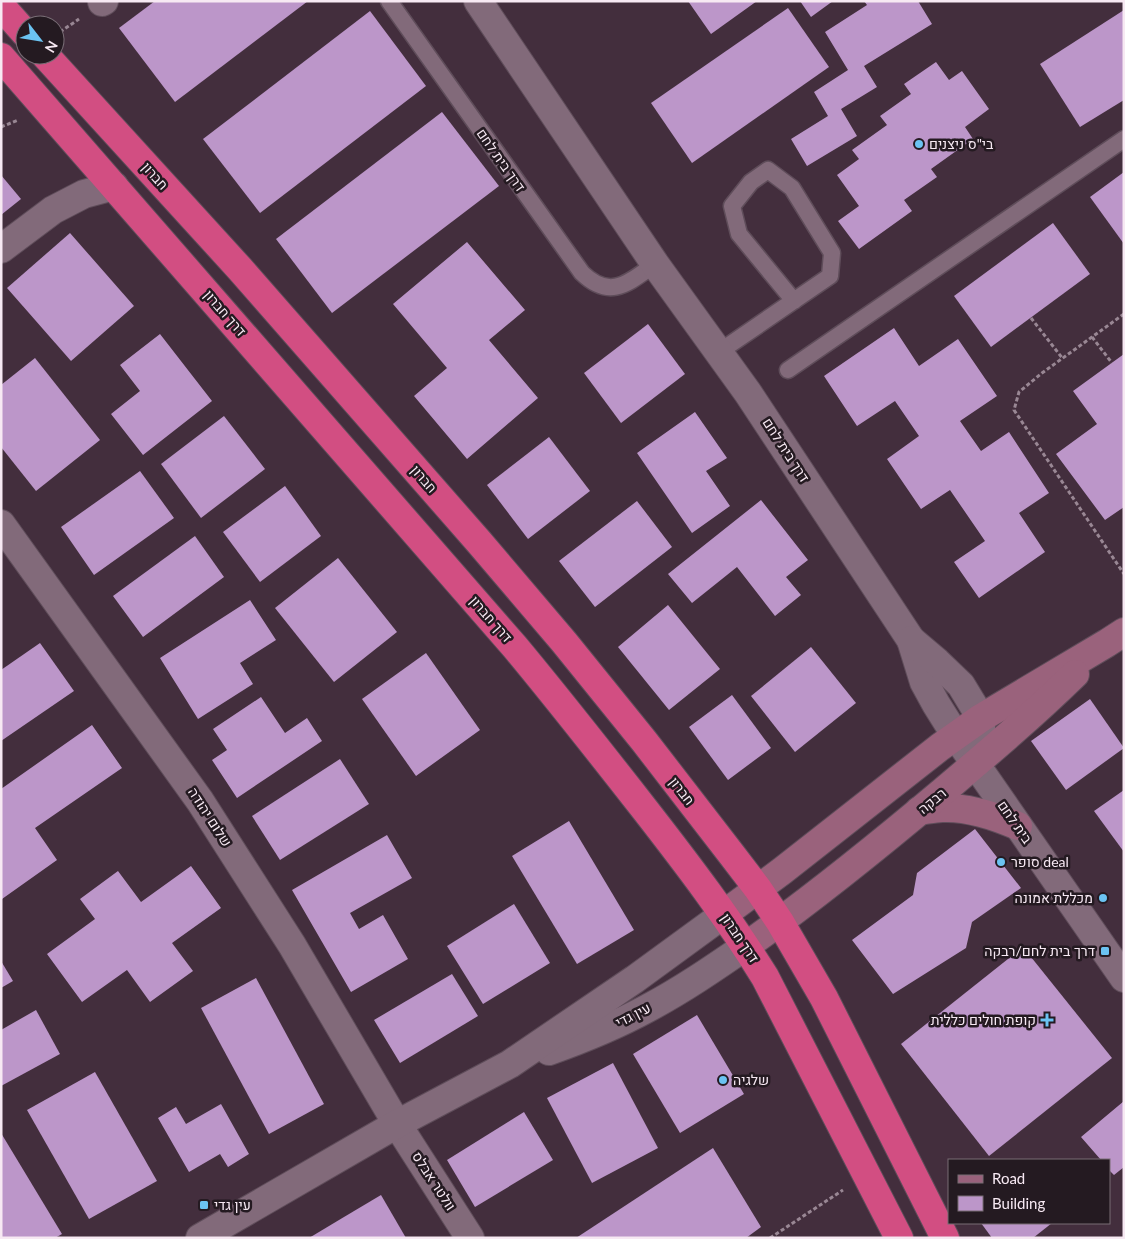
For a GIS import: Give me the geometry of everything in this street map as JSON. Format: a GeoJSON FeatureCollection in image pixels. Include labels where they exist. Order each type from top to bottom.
{"type":"FeatureCollection","features":[{"type":"Feature","properties":{"kind":"highway"},"geometry":{"type":"LineString","coordinates":[[1,6],[15,22]]}},
{"type":"Feature","properties":{"kind":"highway","name":"דרך חברון"},"geometry":{"type":"LineString","coordinates":[[1,57],[515,647],[575,720],[672,845],[724,914],[766,977],[899,1238]]}},
{"type":"Feature","properties":{"kind":"highway","name":"חברון"},"geometry":{"type":"LineString","coordinates":[[54,65],[246,276],[564,642],[644,740],[758,889],[780,922]]}},
{"type":"Feature","properties":{"kind":"highway"},"geometry":{"type":"LineString","coordinates":[[780,922],[824,998],[945,1238]]}},
{"type":"Feature","properties":{"kind":"street","name":"דרך בית לחם"},"geometry":{"type":"LineString","coordinates":[[478,1],[655,264],[748,394],[911,640],[961,685],[981,718]]}},
{"type":"Feature","properties":{"kind":"street"},"geometry":{"type":"LineString","coordinates":[[1,250],[69,201],[84,194],[114,186]]}},
{"type":"Feature","properties":{"kind":"street","name":"שלום יהודה"},"geometry":{"type":"LineString","coordinates":[[1,524],[200,801],[292,945],[397,1124]]}},
{"type":"Feature","properties":{"kind":"street","name":"רבקה"},"geometry":{"type":"LineString","coordinates":[[724,914],[981,718],[1115,638]]}},
{"type":"Feature","properties":{"kind":"street","name":"רבקה"},"geometry":{"type":"LineString","coordinates":[[746,946],[856,863],[919,811],[1046,702],[1115,638]]}},
{"type":"Feature","properties":{"kind":"street","name":"דרך בית לחם"},"geometry":{"type":"LineString","coordinates":[[911,640],[924,682],[975,764]]}},
{"type":"Feature","properties":{"kind":"street"},"geometry":{"type":"LineString","coordinates":[[975,764],[981,742],[981,718]]}},
{"type":"Feature","properties":{"kind":"street","name":"בית לחם"},"geometry":{"type":"LineString","coordinates":[[975,764],[1124,978]]}},
{"type":"Feature","properties":{"kind":"street"},"geometry":{"type":"LineString","coordinates":[[919,811],[943,808],[964,809],[1000,818],[1018,826]]}},
{"type":"Feature","properties":{"kind":"street","name":"עין גדי"},"geometry":{"type":"LineString","coordinates":[[200,1238],[397,1124],[510,1064],[635,979],[724,914]]}},
{"type":"Feature","properties":{"kind":"street","name":"עין גדי"},"geometry":{"type":"LineString","coordinates":[[510,1064],[597,1033],[648,1008],[746,946]]}},
{"type":"Feature","properties":{"kind":"street","name":"וולטר אבלס"},"geometry":{"type":"LineString","coordinates":[[397,1124],[470,1238]]}},
{"type":"Feature","properties":{"kind":"lane","name":"דרך בית לחם"},"geometry":{"type":"LineString","coordinates":[[389,1],[582,273],[589,280],[614,288],[628,282],[655,264]]}},
{"type":"Feature","properties":{"kind":"lane"},"geometry":{"type":"LineString","coordinates":[[788,370],[1124,140]]}},
{"type":"Feature","properties":{"kind":"lane"},"geometry":{"type":"LineString","coordinates":[[719,352],[794,301],[830,276],[832,253],[792,188],[768,170],[751,182],[732,206],[739,234],[794,301]]}},
{"type":"Feature","properties":{"kind":"path"},"geometry":{"type":"LineString","coordinates":[[1124,314],[1020,392],[1014,410],[1124,574]]}},
{"type":"Feature","properties":{"kind":"path"},"geometry":{"type":"LineString","coordinates":[[1031,318],[1063,359]]}},
{"type":"Feature","properties":{"kind":"path"},"geometry":{"type":"LineString","coordinates":[[1092,337],[1112,363]]}},
{"type":"Feature","properties":{"kind":"path"},"geometry":{"type":"LineString","coordinates":[[770,1238],[867,1174]]}},
{"type":"Feature","properties":{"kind":"building"},"geometry":{"type":"Polygon","coordinates":[[[155,1],[308,1],[175,102],[119,28],[155,1]]]}},
{"type":"Feature","properties":{"kind":"building"},"geometry":{"type":"Polygon","coordinates":[[[688,1],[757,1],[711,34],[688,1]]]}},
{"type":"Feature","properties":{"kind":"building"},"geometry":{"type":"Polygon","coordinates":[[[800,1],[833,1],[811,17],[800,1]]]}},
{"type":"Feature","properties":{"kind":"building"},"geometry":{"type":"Polygon","coordinates":[[[864,1],[918,1],[932,24],[864,66],[877,87],[841,109],[857,136],[807,166],[791,139],[828,116],[814,92],[848,70],[825,32],[867,5],[864,1]]]}},
{"type":"Feature","properties":{"kind":"building"},"geometry":{"type":"Polygon","coordinates":[[[788,8],[829,67],[692,163],[651,103],[788,8]]]}},
{"type":"Feature","properties":{"kind":"building"},"geometry":{"type":"Polygon","coordinates":[[[1124,10],[1124,100],[1080,127],[1040,64],[1124,10]]]}},
{"type":"Feature","properties":{"kind":"building"},"geometry":{"type":"Polygon","coordinates":[[[370,11],[426,86],[260,213],[203,139],[370,11]]]}},
{"type":"Feature","properties":{"kind":"building"},"geometry":{"type":"Polygon","coordinates":[[[936,62],[949,80],[962,71],[989,109],[965,127],[973,139],[931,169],[937,177],[904,200],[912,211],[859,249],[838,221],[859,206],[837,175],[859,159],[852,150],[887,125],[880,116],[911,94],[904,84],[936,62]]]}},
{"type":"Feature","properties":{"kind":"building"},"geometry":{"type":"Polygon","coordinates":[[[442,112],[499,186],[332,313],[276,239],[442,112]]]}},
{"type":"Feature","properties":{"kind":"building"},"geometry":{"type":"Polygon","coordinates":[[[1124,172],[1124,244],[1090,197],[1124,172]]]}},
{"type":"Feature","properties":{"kind":"building"},"geometry":{"type":"Polygon","coordinates":[[[1,175],[21,199],[1,215],[1,175]]]}},
{"type":"Feature","properties":{"kind":"building"},"geometry":{"type":"Polygon","coordinates":[[[1053,223],[1090,274],[991,347],[954,296],[1053,223]]]}},
{"type":"Feature","properties":{"kind":"building"},"geometry":{"type":"Polygon","coordinates":[[[70,233],[134,306],[71,361],[7,288],[70,233]]]}},
{"type":"Feature","properties":{"kind":"building"},"geometry":{"type":"Polygon","coordinates":[[[467,242],[525,310],[489,340],[538,398],[467,459],[414,396],[447,368],[393,304],[467,242]]]}},
{"type":"Feature","properties":{"kind":"building"},"geometry":{"type":"Polygon","coordinates":[[[648,324],[685,374],[621,423],[584,373],[648,324]]]}},
{"type":"Feature","properties":{"kind":"building"},"geometry":{"type":"Polygon","coordinates":[[[894,328],[919,366],[958,339],[997,396],[960,421],[981,451],[1009,432],[1049,493],[1019,513],[1045,552],[979,598],[954,562],[985,541],[950,490],[921,509],[887,459],[919,436],[895,401],[857,426],[824,376],[894,328]]]}},
{"type":"Feature","properties":{"kind":"building"},"geometry":{"type":"Polygon","coordinates":[[[160,334],[212,401],[143,455],[111,414],[140,391],[120,365],[160,334]]]}},
{"type":"Feature","properties":{"kind":"building"},"geometry":{"type":"Polygon","coordinates":[[[1124,354],[1124,507],[1105,520],[1056,454],[1097,424],[1073,391],[1124,354]]]}},
{"type":"Feature","properties":{"kind":"building"},"geometry":{"type":"Polygon","coordinates":[[[35,358],[100,440],[36,491],[1,447],[1,385],[35,358]]]}},
{"type":"Feature","properties":{"kind":"building"},"geometry":{"type":"Polygon","coordinates":[[[695,412],[727,458],[706,471],[730,506],[692,533],[637,453],[695,412]]]}},
{"type":"Feature","properties":{"kind":"building"},"geometry":{"type":"Polygon","coordinates":[[[224,416],[265,469],[201,518],[161,464],[224,416]]]}},
{"type":"Feature","properties":{"kind":"building"},"geometry":{"type":"Polygon","coordinates":[[[549,437],[590,491],[528,539],[487,485],[549,437]]]}},
{"type":"Feature","properties":{"kind":"building"},"geometry":{"type":"Polygon","coordinates":[[[140,471],[174,518],[94,575],[61,527],[140,471]]]}},
{"type":"Feature","properties":{"kind":"building"},"geometry":{"type":"Polygon","coordinates":[[[285,486],[321,536],[260,582],[223,532],[285,486]]]}},
{"type":"Feature","properties":{"kind":"building"},"geometry":{"type":"Polygon","coordinates":[[[761,500],[808,560],[786,577],[801,595],[775,616],[737,567],[692,603],[668,574],[761,500]]]}},
{"type":"Feature","properties":{"kind":"building"},"geometry":{"type":"Polygon","coordinates":[[[637,501],[672,547],[595,607],[559,561],[637,501]]]}},
{"type":"Feature","properties":{"kind":"building"},"geometry":{"type":"Polygon","coordinates":[[[195,536],[224,577],[143,637],[113,596],[195,536]]]}},
{"type":"Feature","properties":{"kind":"building"},"geometry":{"type":"Polygon","coordinates":[[[338,558],[397,632],[334,682],[275,608],[338,558]]]}},
{"type":"Feature","properties":{"kind":"building"},"geometry":{"type":"Polygon","coordinates":[[[250,600],[276,640],[240,663],[253,684],[198,719],[160,658],[250,600]]]}},
{"type":"Feature","properties":{"kind":"building"},"geometry":{"type":"Polygon","coordinates":[[[668,605],[720,669],[669,710],[618,647],[668,605]]]}},
{"type":"Feature","properties":{"kind":"building"},"geometry":{"type":"Polygon","coordinates":[[[40,643],[74,691],[1,741],[1,670],[40,643]]]}},
{"type":"Feature","properties":{"kind":"building"},"geometry":{"type":"Polygon","coordinates":[[[811,647],[856,703],[795,752],[751,696],[811,647]]]}},
{"type":"Feature","properties":{"kind":"building"},"geometry":{"type":"Polygon","coordinates":[[[426,653],[480,730],[416,776],[362,699],[426,653]]]}},
{"type":"Feature","properties":{"kind":"building"},"geometry":{"type":"Polygon","coordinates":[[[732,695],[771,748],[728,780],[689,727],[732,695]]]}},
{"type":"Feature","properties":{"kind":"building"},"geometry":{"type":"Polygon","coordinates":[[[261,697],[285,733],[307,718],[322,741],[237,798],[212,760],[227,750],[213,729],[261,697]]]}},
{"type":"Feature","properties":{"kind":"building"},"geometry":{"type":"Polygon","coordinates":[[[1090,699],[1124,748],[1066,790],[1031,741],[1090,699]]]}},
{"type":"Feature","properties":{"kind":"building"},"geometry":{"type":"Polygon","coordinates":[[[92,725],[122,768],[35,828],[57,860],[2,899],[1,789],[92,725]]]}},
{"type":"Feature","properties":{"kind":"building"},"geometry":{"type":"Polygon","coordinates":[[[340,759],[369,804],[280,860],[252,816],[340,759]]]}},
{"type":"Feature","properties":{"kind":"building"},"geometry":{"type":"Polygon","coordinates":[[[1124,790],[1124,852],[1094,811],[1124,790]]]}},
{"type":"Feature","properties":{"kind":"building"},"geometry":{"type":"Polygon","coordinates":[[[569,821],[634,930],[577,964],[512,856],[569,821]]]}},
{"type":"Feature","properties":{"kind":"building"},"geometry":{"type":"Polygon","coordinates":[[[975,829],[1021,888],[972,922],[966,948],[893,994],[852,940],[913,895],[917,873],[975,829]]]}},
{"type":"Feature","properties":{"kind":"building"},"geometry":{"type":"Polygon","coordinates":[[[387,835],[412,878],[350,913],[359,929],[383,915],[408,959],[351,992],[292,890],[387,835]]]}},
{"type":"Feature","properties":{"kind":"building"},"geometry":{"type":"Polygon","coordinates":[[[191,866],[221,908],[172,943],[193,971],[150,1002],[127,970],[82,1002],[47,954],[95,919],[80,899],[118,871],[141,902],[191,866]]]}},
{"type":"Feature","properties":{"kind":"building"},"geometry":{"type":"Polygon","coordinates":[[[514,904],[550,963],[483,1004],[447,946],[514,904]]]}},
{"type":"Feature","properties":{"kind":"building"},"geometry":{"type":"Polygon","coordinates":[[[1023,947],[1112,1058],[989,1156],[901,1044],[1023,947]]]}},
{"type":"Feature","properties":{"kind":"building"},"geometry":{"type":"Polygon","coordinates":[[[1,961],[13,981],[1,988],[1,961]]]}},
{"type":"Feature","properties":{"kind":"building"},"geometry":{"type":"Polygon","coordinates":[[[452,974],[478,1016],[400,1063],[374,1020],[452,974]]]}},
{"type":"Feature","properties":{"kind":"building"},"geometry":{"type":"Polygon","coordinates":[[[256,978],[324,1104],[269,1134],[201,1008],[256,978]]]}},
{"type":"Feature","properties":{"kind":"building"},"geometry":{"type":"Polygon","coordinates":[[[36,1010],[60,1054],[1,1086],[1,1030],[36,1010]]]}},
{"type":"Feature","properties":{"kind":"building"},"geometry":{"type":"Polygon","coordinates":[[[697,1015],[744,1094],[680,1133],[633,1054],[697,1015]]]}},
{"type":"Feature","properties":{"kind":"building"},"geometry":{"type":"Polygon","coordinates":[[[613,1063],[658,1148],[592,1183],[547,1098],[613,1063]]]}},
{"type":"Feature","properties":{"kind":"building"},"geometry":{"type":"Polygon","coordinates":[[[95,1072],[157,1181],[89,1219],[27,1110],[95,1072]]]}},
{"type":"Feature","properties":{"kind":"building"},"geometry":{"type":"Polygon","coordinates":[[[1124,1101],[1124,1167],[1114,1175],[1110,1171],[1110,1159],[1100,1159],[1081,1137],[1124,1101]]]}},
{"type":"Feature","properties":{"kind":"building"},"geometry":{"type":"Polygon","coordinates":[[[221,1104],[249,1154],[228,1167],[220,1154],[189,1172],[158,1118],[176,1107],[186,1124],[221,1104]]]}},
{"type":"Feature","properties":{"kind":"building"},"geometry":{"type":"Polygon","coordinates":[[[524,1112],[553,1160],[475,1207],[447,1160],[524,1112]]]}},
{"type":"Feature","properties":{"kind":"building"},"geometry":{"type":"Polygon","coordinates":[[[1,1133],[62,1234],[55,1238],[1,1238],[1,1133]]]}},
{"type":"Feature","properties":{"kind":"building"},"geometry":{"type":"Polygon","coordinates":[[[713,1148],[761,1227],[746,1238],[576,1238],[713,1148]]]}},
{"type":"Feature","properties":{"kind":"building"},"geometry":{"type":"Polygon","coordinates":[[[381,1195],[406,1238],[309,1238],[344,1217],[381,1195]]]}},
{"type":"Feature","properties":{"kind":"building"},"geometry":{"type":"Polygon","coordinates":[[[982,1224],[1051,1224],[1033,1238],[992,1238],[982,1224]]]}},
{"type":"Feature","properties":{"kind":"place","name":"בי\"ס ניצנים"},"geometry":{"type":"Point","coordinates":[919,144]}},
{"type":"Feature","properties":{"kind":"place","name":"סופר deal"},"geometry":{"type":"Point","coordinates":[1001,862]}},
{"type":"Feature","properties":{"kind":"place","name":"מכללת אמונה"},"geometry":{"type":"Point","coordinates":[1103,898]}},
{"type":"Feature","properties":{"kind":"place","name":"דרך בית לחם/רבקה"},"geometry":{"type":"Point","coordinates":[1105,951]}},
{"type":"Feature","properties":{"kind":"place","name":"קופת חולים כללית"},"geometry":{"type":"Point","coordinates":[1047,1020]}},
{"type":"Feature","properties":{"kind":"place","name":"שלגיה"},"geometry":{"type":"Point","coordinates":[723,1080]}},
{"type":"Feature","properties":{"kind":"place","name":"עין גדי"},"geometry":{"type":"Point","coordinates":[204,1205]}}]}
